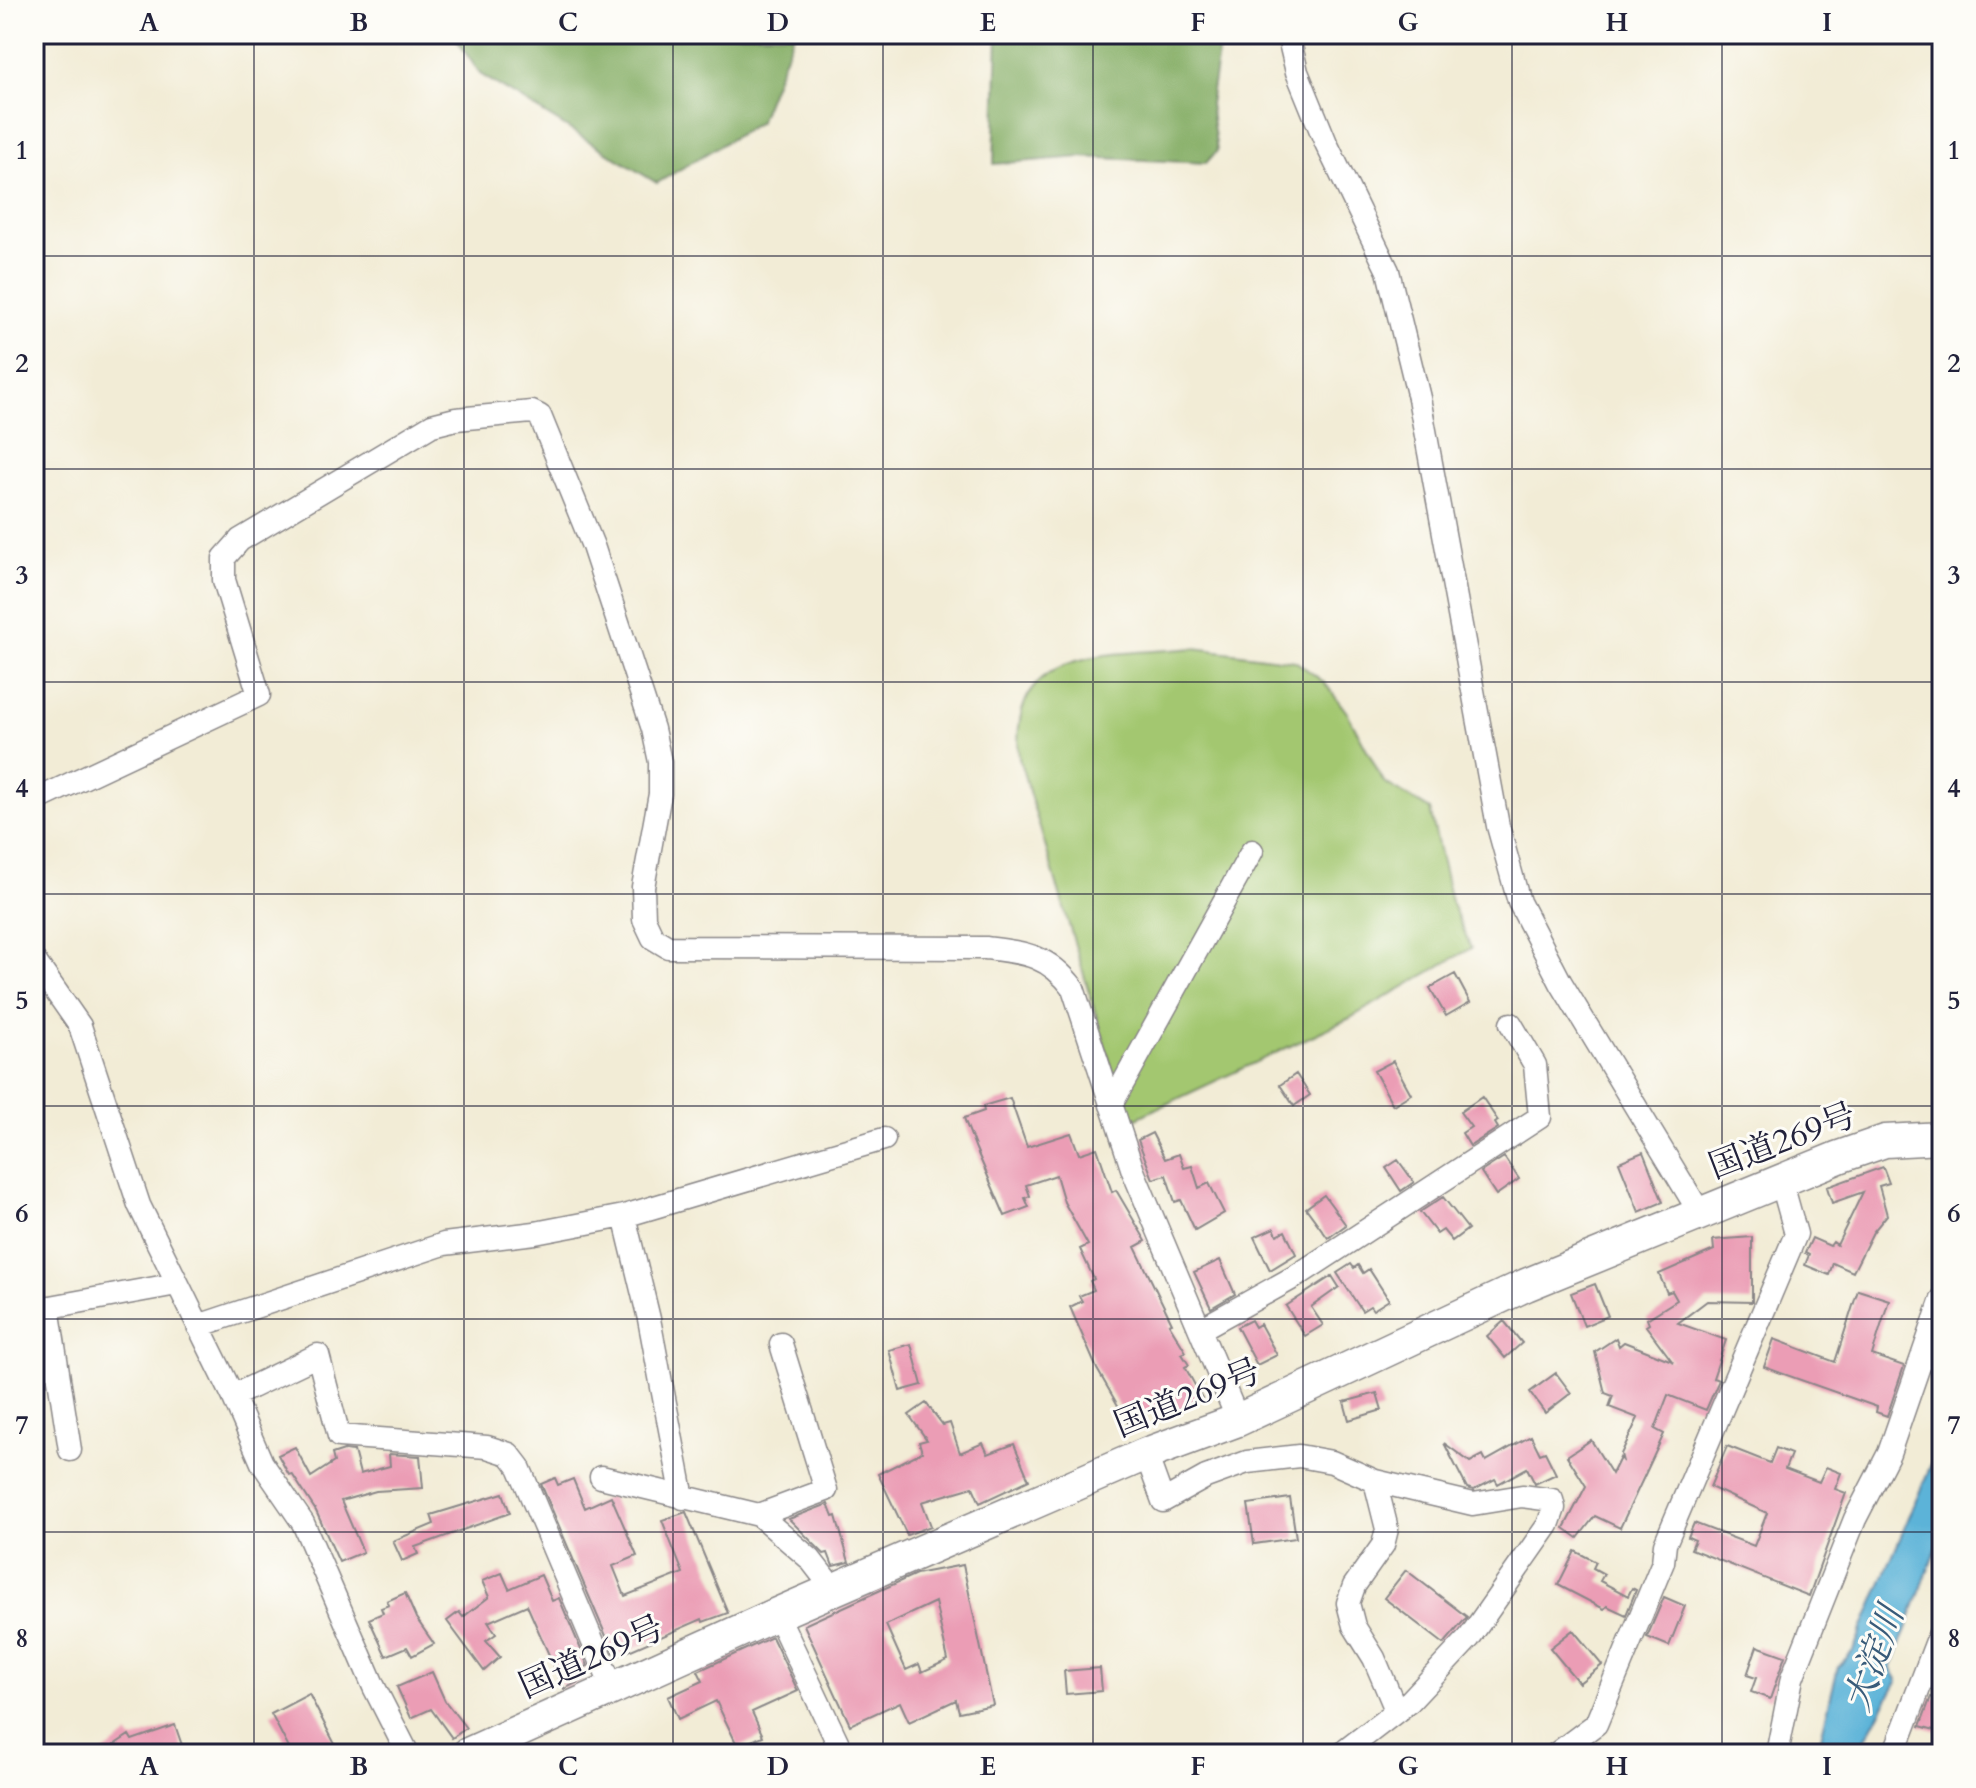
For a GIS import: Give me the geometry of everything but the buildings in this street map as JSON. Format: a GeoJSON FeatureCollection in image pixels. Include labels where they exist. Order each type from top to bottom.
{"type":"FeatureCollection","features":[{"type":"Feature","properties":{"kind":"highway","name":"国道269号"},"geometry":{"type":"LineString","coordinates":[[468,1754],[777,1614],[1146,1454],[1238,1420],[1526,1285],[1781,1180],[1885,1141],[1942,1138]]}},
{"type":"Feature","properties":{"kind":"street"},"geometry":{"type":"LineString","coordinates":[[1288,34],[1297,72],[1326,143],[1388,271],[1407,344],[1498,826],[1519,902],[1561,983],[1700,1213]]}},
{"type":"Feature","properties":{"kind":"street"},"geometry":{"type":"LineString","coordinates":[[34,801],[259,695],[224,580],[224,558],[240,540],[432,425],[456,419],[532,412],[545,424],[588,532],[653,729],[660,762],[660,794],[643,887],[644,919],[653,938],[668,947],[986,948],[1018,952],[1057,967],[1073,988],[1133,1171],[1238,1420]]}},
{"type":"Feature","properties":{"kind":"street"},"geometry":{"type":"LineString","coordinates":[[1111,1105],[1252,851]]}},
{"type":"Feature","properties":{"kind":"street"},"geometry":{"type":"LineString","coordinates":[[34,960],[80,1026],[139,1205],[233,1396],[262,1463],[303,1523],[374,1687],[408,1754]]}},
{"type":"Feature","properties":{"kind":"street"},"geometry":{"type":"LineString","coordinates":[[1201,1329],[1298,1275],[1540,1117],[1535,1065],[1511,1024]]}},
{"type":"Feature","properties":{"kind":"street"},"geometry":{"type":"LineString","coordinates":[[198,1326],[444,1244],[535,1233],[624,1216],[884,1139]]}},
{"type":"Feature","properties":{"kind":"street"},"geometry":{"type":"LineString","coordinates":[[1556,1754],[1596,1724],[1663,1562],[1665,1544],[1796,1234],[1781,1180]]}},
{"type":"Feature","properties":{"kind":"street"},"geometry":{"type":"LineString","coordinates":[[624,1216],[649,1319],[683,1498]]}},
{"type":"Feature","properties":{"kind":"street"},"geometry":{"type":"LineString","coordinates":[[70,1450],[41,1308],[177,1284]]}},
{"type":"Feature","properties":{"kind":"street"},"geometry":{"type":"LineString","coordinates":[[1777,1754],[1792,1678],[1855,1519],[1889,1453],[1942,1299]]}},
{"type":"Feature","properties":{"kind":"street"},"geometry":{"type":"LineString","coordinates":[[759,1515],[826,1490],[781,1344]]}},
{"type":"Feature","properties":{"kind":"street"},"geometry":{"type":"LineString","coordinates":[[233,1396],[318,1355],[339,1436],[487,1447],[509,1454],[519,1467],[612,1687]]}},
{"type":"Feature","properties":{"kind":"street"},"geometry":{"type":"LineString","coordinates":[[1146,1454],[1163,1501],[1206,1477],[1247,1462],[1299,1456],[1332,1462],[1375,1481],[1473,1504],[1522,1496],[1552,1500],[1554,1508],[1548,1525],[1469,1638],[1396,1710],[1341,1754]]}},
{"type":"Feature","properties":{"kind":"street"},"geometry":{"type":"LineString","coordinates":[[601,1477],[759,1515],[810,1559],[834,1590]]}},
{"type":"Feature","properties":{"kind":"street"},"geometry":{"type":"LineString","coordinates":[[1375,1481],[1387,1529],[1383,1545],[1354,1586],[1348,1603],[1354,1626],[1374,1658],[1396,1710]]}},
{"type":"Feature","properties":{"kind":"street"},"geometry":{"type":"LineString","coordinates":[[777,1614],[843,1754]]}},
{"type":"Feature","properties":{"kind":"street"},"geometry":{"type":"LineString","coordinates":[[1894,1754],[1942,1628]]}},
{"type":"Feature","properties":{"kind":"green space"},"geometry":{"type":"Polygon","coordinates":[[[453,34],[794,34],[759,122],[657,183],[480,74],[453,34]]]}},
{"type":"Feature","properties":{"kind":"green space"},"geometry":{"type":"Polygon","coordinates":[[[998,34],[1221,34],[1210,104],[1217,151],[1206,163],[1081,157],[994,164],[998,34]]]}},
{"type":"Feature","properties":{"kind":"green space"},"geometry":{"type":"Polygon","coordinates":[[[1194,648],[1295,661],[1324,682],[1348,714],[1384,782],[1430,810],[1451,902],[1471,948],[1350,1018],[1128,1122],[1019,758],[1020,720],[1030,693],[1047,674],[1071,662],[1099,656],[1194,648]]]}},
{"type":"Feature","properties":{"kind":"water","name":"大淀川"},"geometry":{"type":"Polygon","coordinates":[[[1942,1438],[1942,1533],[1891,1669],[1898,1681],[1857,1754],[1817,1754],[1838,1667],[1853,1651],[1942,1438]]]}}]}
